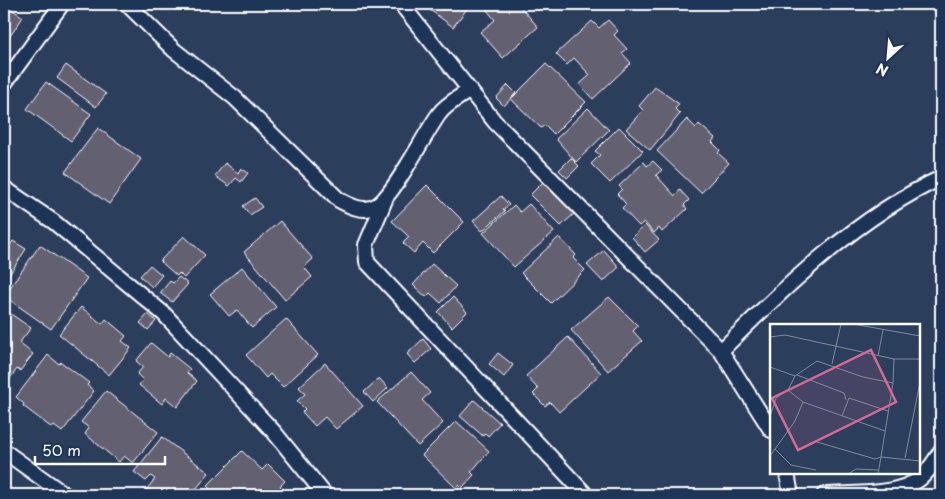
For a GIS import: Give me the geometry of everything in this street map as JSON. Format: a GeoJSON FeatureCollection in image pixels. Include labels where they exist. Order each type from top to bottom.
{"type":"FeatureCollection","features":[{"type":"Feature","properties":{"kind":"street"},"geometry":{"type":"LineString","coordinates":[[4,84],[62,4]]}},
{"type":"Feature","properties":{"kind":"street"},"geometry":{"type":"LineString","coordinates":[[127,4],[174,50],[235,98],[339,200],[351,207],[364,210],[376,206],[388,195]]}},
{"type":"Feature","properties":{"kind":"street"},"geometry":{"type":"LineString","coordinates":[[401,4],[494,122],[721,351],[770,428]]}},
{"type":"Feature","properties":{"kind":"street"},"geometry":{"type":"LineString","coordinates":[[470,90],[440,112],[388,195],[366,245],[367,262],[586,495]]}},
{"type":"Feature","properties":{"kind":"street"},"geometry":{"type":"LineString","coordinates":[[721,351],[752,320],[855,229],[941,178]]}},
{"type":"Feature","properties":{"kind":"street"},"geometry":{"type":"LineString","coordinates":[[4,188],[54,222],[164,314],[274,432],[325,495]]}},
{"type":"Feature","properties":{"kind":"street"},"geometry":{"type":"LineString","coordinates":[[4,451],[65,495]]}},
{"type":"Feature","properties":{"kind":"street"},"geometry":{"type":"LineString","coordinates":[[824,495],[891,490],[914,483],[927,471],[941,451]]}},
{"type":"Feature","properties":{"kind":"street"},"geometry":{"type":"LineString","coordinates":[[788,474],[791,495]]}},
{"type":"Feature","properties":{"kind":"building"},"geometry":{"type":"Polygon","coordinates":[[[4,4],[23,17],[4,45],[4,4]]]}},
{"type":"Feature","properties":{"kind":"building"},"geometry":{"type":"Polygon","coordinates":[[[429,4],[470,5],[453,27],[426,7],[429,4]]]}},
{"type":"Feature","properties":{"kind":"building"},"geometry":{"type":"Polygon","coordinates":[[[494,4],[518,4],[538,27],[503,58],[480,32],[495,20],[487,10],[494,4]]]}},
{"type":"Feature","properties":{"kind":"building"},"geometry":{"type":"Polygon","coordinates":[[[608,20],[618,31],[614,35],[627,49],[622,53],[631,63],[593,99],[579,85],[590,75],[574,58],[567,65],[556,54],[592,21],[599,28],[608,20]]]}},
{"type":"Feature","properties":{"kind":"building"},"geometry":{"type":"Polygon","coordinates":[[[546,64],[586,102],[554,134],[545,125],[541,128],[511,99],[546,64]]]}},
{"type":"Feature","properties":{"kind":"building"},"geometry":{"type":"Polygon","coordinates":[[[66,65],[106,94],[96,107],[57,78],[66,65]]]}},
{"type":"Feature","properties":{"kind":"building"},"geometry":{"type":"Polygon","coordinates":[[[46,82],[91,114],[71,141],[27,109],[46,82]]]}},
{"type":"Feature","properties":{"kind":"building"},"geometry":{"type":"Polygon","coordinates":[[[508,85],[516,93],[504,106],[496,98],[508,85]]]}},
{"type":"Feature","properties":{"kind":"building"},"geometry":{"type":"Polygon","coordinates":[[[655,87],[679,104],[675,109],[680,114],[650,150],[626,129],[643,110],[639,106],[655,87]]]}},
{"type":"Feature","properties":{"kind":"building"},"geometry":{"type":"Polygon","coordinates":[[[588,108],[609,130],[576,162],[556,139],[588,108]]]}},
{"type":"Feature","properties":{"kind":"building"},"geometry":{"type":"Polygon","coordinates":[[[687,119],[696,128],[699,124],[715,138],[712,142],[720,150],[718,153],[729,163],[701,193],[657,151],[687,119]]]}},
{"type":"Feature","properties":{"kind":"building"},"geometry":{"type":"Polygon","coordinates":[[[619,127],[643,151],[610,183],[591,164],[600,155],[595,151],[619,127]]]}},
{"type":"Feature","properties":{"kind":"building"},"geometry":{"type":"Polygon","coordinates":[[[98,128],[141,159],[109,204],[65,172],[98,128]]]}},
{"type":"Feature","properties":{"kind":"building"},"geometry":{"type":"Polygon","coordinates":[[[571,158],[579,166],[567,178],[559,170],[571,158]]]}},
{"type":"Feature","properties":{"kind":"building"},"geometry":{"type":"Polygon","coordinates":[[[653,161],[662,170],[656,175],[675,196],[680,190],[689,200],[684,205],[687,209],[662,232],[659,228],[654,233],[644,222],[639,226],[622,208],[626,204],[617,194],[622,189],[619,186],[644,162],[647,166],[653,161]]]}},
{"type":"Feature","properties":{"kind":"building"},"geometry":{"type":"Polygon","coordinates":[[[225,163],[238,173],[241,168],[248,173],[241,182],[236,178],[229,186],[215,176],[225,163]]]}},
{"type":"Feature","properties":{"kind":"building"},"geometry":{"type":"Polygon","coordinates":[[[544,181],[576,212],[561,226],[530,195],[544,181]]]}},
{"type":"Feature","properties":{"kind":"building"},"geometry":{"type":"Polygon","coordinates":[[[427,185],[464,222],[433,253],[423,243],[414,253],[403,243],[409,237],[392,221],[427,185]]]}},
{"type":"Feature","properties":{"kind":"building"},"geometry":{"type":"Polygon","coordinates":[[[501,196],[509,205],[503,210],[505,211],[482,231],[473,221],[501,196]]]}},
{"type":"Feature","properties":{"kind":"building"},"geometry":{"type":"Polygon","coordinates":[[[255,198],[262,207],[250,215],[243,206],[255,198]]]}},
{"type":"Feature","properties":{"kind":"building"},"geometry":{"type":"Polygon","coordinates":[[[529,204],[554,232],[514,267],[483,233],[514,205],[520,212],[529,204]]]}},
{"type":"Feature","properties":{"kind":"building"},"geometry":{"type":"Polygon","coordinates":[[[280,221],[313,259],[304,267],[312,277],[285,300],[244,252],[280,221]]]}},
{"type":"Feature","properties":{"kind":"building"},"geometry":{"type":"Polygon","coordinates":[[[645,225],[659,240],[645,252],[632,237],[645,225]]]}},
{"type":"Feature","properties":{"kind":"building"},"geometry":{"type":"Polygon","coordinates":[[[4,234],[10,238],[4,248],[4,234]]]}},
{"type":"Feature","properties":{"kind":"building"},"geometry":{"type":"Polygon","coordinates":[[[184,236],[205,255],[184,278],[179,273],[177,276],[160,261],[184,236]]]}},
{"type":"Feature","properties":{"kind":"building"},"geometry":{"type":"Polygon","coordinates":[[[559,237],[576,255],[573,258],[585,270],[551,303],[521,273],[559,237]]]}},
{"type":"Feature","properties":{"kind":"building"},"geometry":{"type":"Polygon","coordinates":[[[13,241],[26,249],[4,283],[4,249],[6,251],[13,241]]]}},
{"type":"Feature","properties":{"kind":"building"},"geometry":{"type":"Polygon","coordinates":[[[40,245],[87,278],[51,329],[4,296],[40,245]]]}},
{"type":"Feature","properties":{"kind":"building"},"geometry":{"type":"Polygon","coordinates":[[[604,250],[619,267],[603,282],[587,265],[604,250]]]}},
{"type":"Feature","properties":{"kind":"building"},"geometry":{"type":"Polygon","coordinates":[[[432,264],[456,286],[441,303],[430,293],[426,297],[413,285],[432,264]]]}},
{"type":"Feature","properties":{"kind":"building"},"geometry":{"type":"Polygon","coordinates":[[[150,265],[162,275],[152,287],[140,276],[150,265]]]}},
{"type":"Feature","properties":{"kind":"building"},"geometry":{"type":"Polygon","coordinates":[[[242,267],[276,307],[252,328],[237,310],[229,316],[210,294],[242,267]]]}},
{"type":"Feature","properties":{"kind":"building"},"geometry":{"type":"Polygon","coordinates":[[[179,277],[188,284],[172,302],[160,293],[170,281],[173,283],[179,277]]]}},
{"type":"Feature","properties":{"kind":"building"},"geometry":{"type":"Polygon","coordinates":[[[453,297],[467,312],[452,327],[438,312],[453,297]]]}},
{"type":"Feature","properties":{"kind":"building"},"geometry":{"type":"Polygon","coordinates":[[[609,297],[638,326],[633,331],[642,341],[608,371],[571,330],[609,297]]]}},
{"type":"Feature","properties":{"kind":"building"},"geometry":{"type":"Polygon","coordinates":[[[81,307],[102,324],[106,319],[126,336],[122,341],[131,348],[109,375],[59,334],[81,307]]]}},
{"type":"Feature","properties":{"kind":"building"},"geometry":{"type":"Polygon","coordinates":[[[8,312],[31,328],[19,343],[33,354],[20,371],[17,369],[5,385],[4,318],[8,312]]]}},
{"type":"Feature","properties":{"kind":"building"},"geometry":{"type":"Polygon","coordinates":[[[148,314],[156,321],[148,330],[140,323],[148,314]]]}},
{"type":"Feature","properties":{"kind":"building"},"geometry":{"type":"Polygon","coordinates":[[[286,319],[318,355],[283,387],[270,374],[266,378],[246,355],[286,319]]]}},
{"type":"Feature","properties":{"kind":"building"},"geometry":{"type":"Polygon","coordinates":[[[568,337],[601,373],[559,412],[550,402],[545,406],[533,394],[538,389],[526,376],[568,337]]]}},
{"type":"Feature","properties":{"kind":"building"},"geometry":{"type":"Polygon","coordinates":[[[423,339],[431,349],[415,363],[407,354],[423,339]]]}},
{"type":"Feature","properties":{"kind":"building"},"geometry":{"type":"Polygon","coordinates":[[[151,343],[168,357],[170,353],[190,369],[187,373],[197,381],[177,407],[166,398],[162,404],[139,385],[143,380],[137,374],[143,367],[136,361],[151,343]]]}},
{"type":"Feature","properties":{"kind":"building"},"geometry":{"type":"Polygon","coordinates":[[[498,353],[513,365],[504,377],[489,364],[498,353]]]}},
{"type":"Feature","properties":{"kind":"building"},"geometry":{"type":"Polygon","coordinates":[[[48,355],[59,364],[61,362],[89,383],[87,385],[94,391],[62,432],[54,426],[52,428],[23,406],[24,404],[16,397],[48,355]]]}},
{"type":"Feature","properties":{"kind":"building"},"geometry":{"type":"Polygon","coordinates":[[[325,363],[363,406],[336,429],[325,417],[315,426],[302,412],[305,409],[297,401],[305,394],[299,387],[325,363]]]}},
{"type":"Feature","properties":{"kind":"building"},"geometry":{"type":"Polygon","coordinates":[[[411,372],[430,393],[422,400],[443,423],[418,446],[377,402],[411,372]]]}},
{"type":"Feature","properties":{"kind":"building"},"geometry":{"type":"Polygon","coordinates":[[[379,378],[388,388],[373,402],[364,392],[379,378]]]}},
{"type":"Feature","properties":{"kind":"building"},"geometry":{"type":"Polygon","coordinates":[[[106,391],[158,432],[133,463],[124,456],[119,462],[85,434],[89,428],[81,422],[106,391]]]}},
{"type":"Feature","properties":{"kind":"building"},"geometry":{"type":"Polygon","coordinates":[[[474,400],[500,423],[488,436],[485,433],[483,436],[460,416],[474,400]]]}},
{"type":"Feature","properties":{"kind":"building"},"geometry":{"type":"Polygon","coordinates":[[[456,421],[489,451],[471,472],[474,475],[462,488],[459,485],[456,488],[422,455],[456,421]]]}},
{"type":"Feature","properties":{"kind":"building"},"geometry":{"type":"Polygon","coordinates":[[[162,437],[209,473],[191,495],[176,495],[169,490],[164,495],[152,495],[146,490],[155,479],[151,476],[146,481],[134,472],[162,437]]]}},
{"type":"Feature","properties":{"kind":"building"},"geometry":{"type":"Polygon","coordinates":[[[242,451],[262,470],[268,464],[285,481],[280,486],[288,494],[216,495],[207,486],[242,451]]]}}]}
